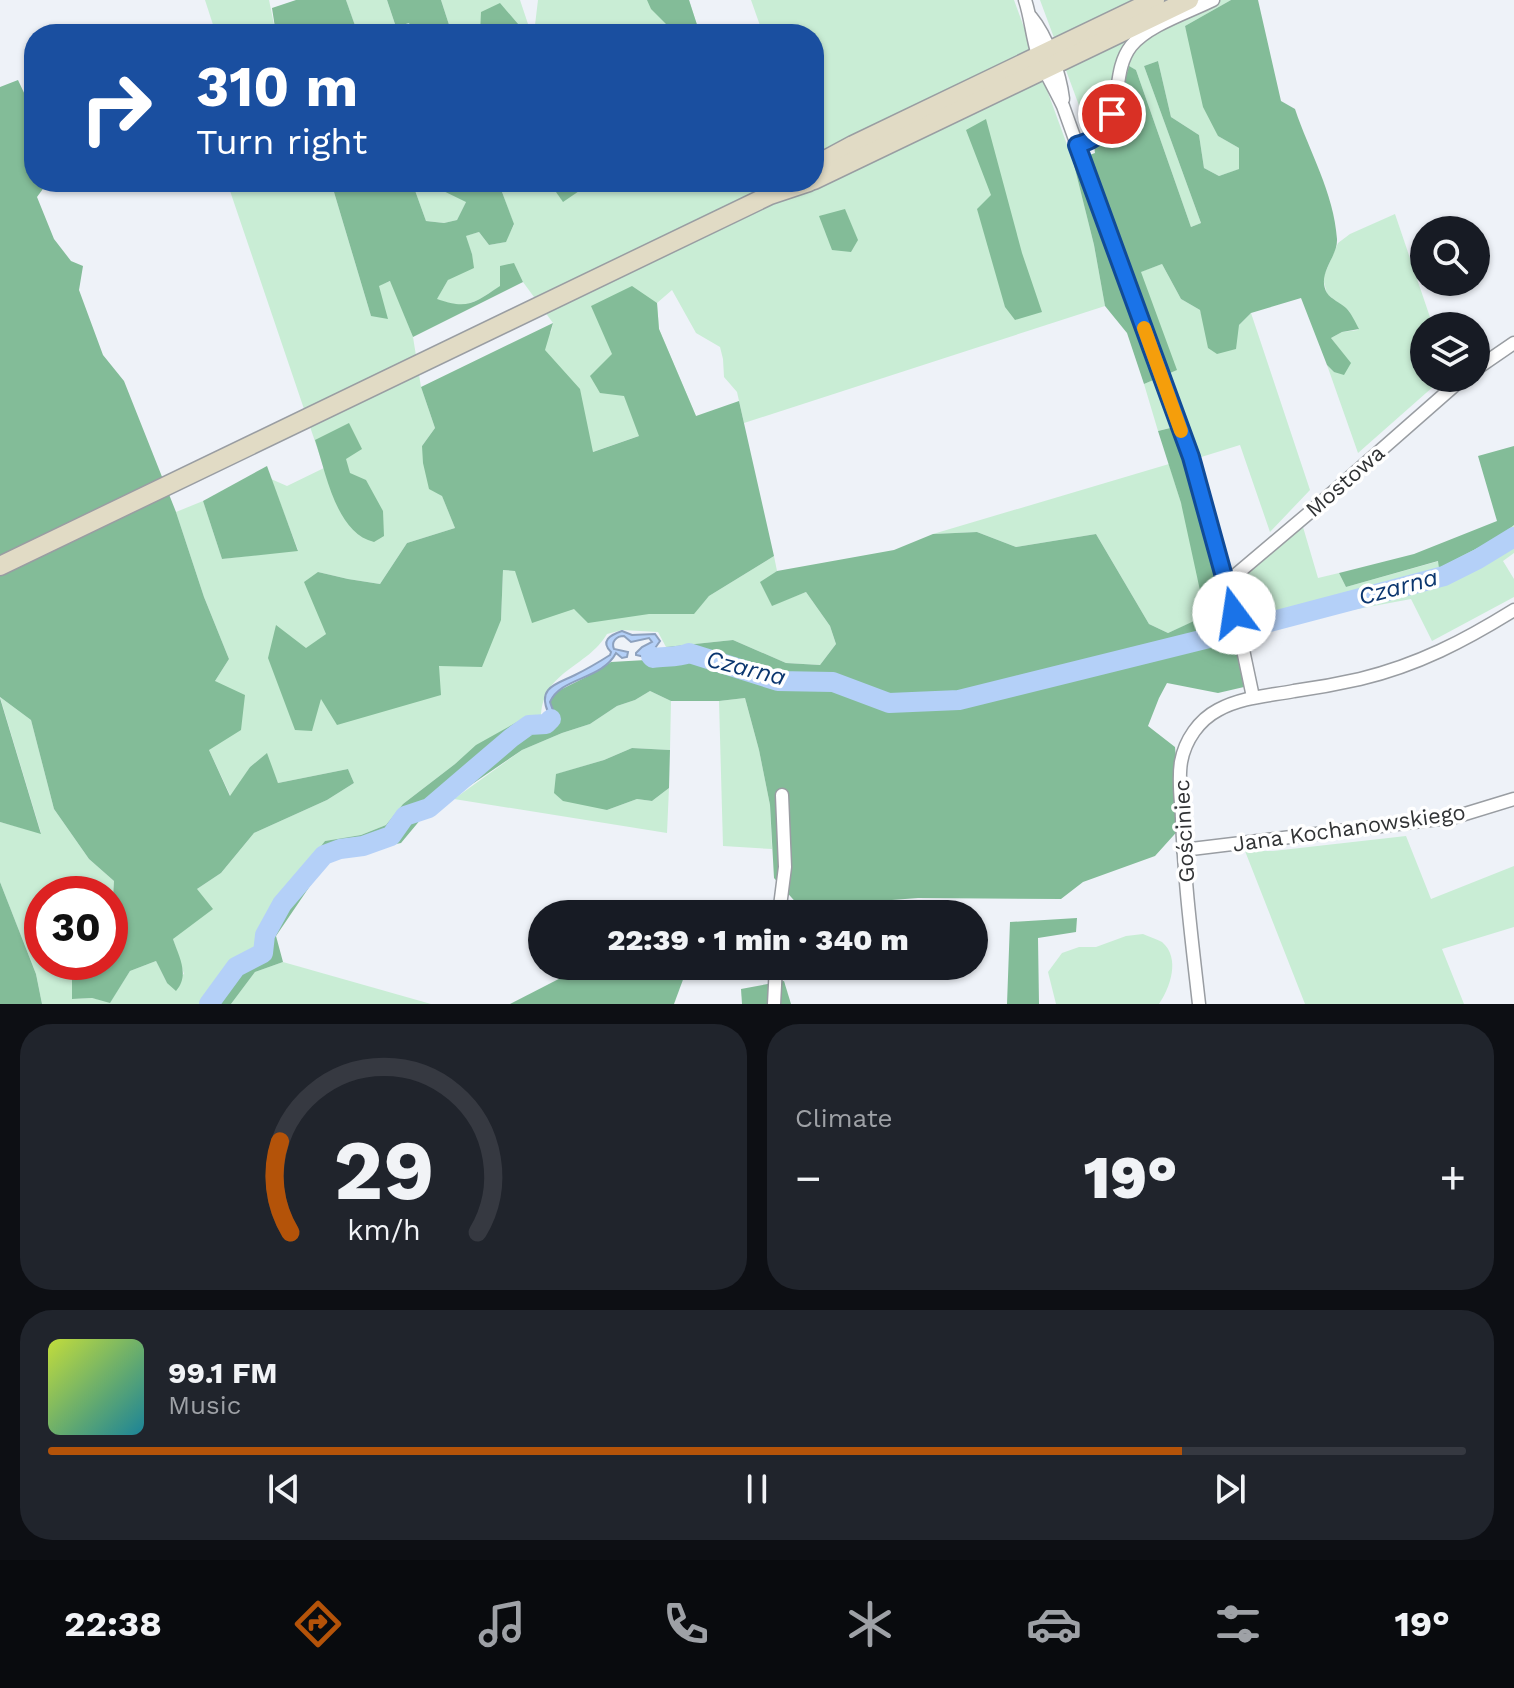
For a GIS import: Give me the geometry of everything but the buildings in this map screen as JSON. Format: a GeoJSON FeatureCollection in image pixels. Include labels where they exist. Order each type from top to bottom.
{"type":"FeatureCollection","features":[{"type":"Feature","properties":{"kind":"main road"},"geometry":{"type":"LineString","coordinates":[[824,175],[1047,60],[1155,0]]}},
{"type":"Feature","properties":{"kind":"main road"},"geometry":{"type":"LineString","coordinates":[[824,161],[853,145],[1189,0]]}},
{"type":"Feature","properties":{"kind":"main road"},"geometry":{"type":"LineString","coordinates":[[770,195],[773,192]]}},
{"type":"Feature","properties":{"kind":"main road"},"geometry":{"type":"LineString","coordinates":[[0,566],[779,192]]}},
{"type":"Feature","properties":{"kind":"street"},"geometry":{"type":"LineString","coordinates":[[1025,0],[1030,16],[1040,28],[1047,60],[1062,89],[1063,106],[1191,457],[1234,613],[1253,697]]}},
{"type":"Feature","properties":{"kind":"street"},"geometry":{"type":"LineString","coordinates":[[1077,145],[1089,142],[1106,128],[1125,57],[1139,37],[1213,0]]}},
{"type":"Feature","properties":{"kind":"street"},"geometry":{"type":"LineString","coordinates":[[1490,359],[1514,343]]}},
{"type":"Feature","properties":{"kind":"street","name":"Mostowa"},"geometry":{"type":"LineString","coordinates":[[1226,583],[1447,392]]}},
{"type":"Feature","properties":{"kind":"street","name":"Gościniec"},"geometry":{"type":"LineString","coordinates":[[1199,1004],[1183,850],[1180,776],[1188,741],[1199,725],[1215,711],[1253,697],[1379,674],[1465,640],[1514,610]]}},
{"type":"Feature","properties":{"kind":"street"},"geometry":{"type":"LineString","coordinates":[[781,900],[785,867],[782,795]]}},
{"type":"Feature","properties":{"kind":"street","name":"Jana Kochanowskiego"},"geometry":{"type":"LineString","coordinates":[[1183,850],[1455,817],[1514,799]]}},
{"type":"Feature","properties":{"kind":"street"},"geometry":{"type":"LineString","coordinates":[[774,1004],[775,980]]}},
{"type":"Feature","properties":{"kind":"green space"},"geometry":{"type":"Polygon","coordinates":[[[205,0],[269,0],[274,24],[213,24],[205,0]]]}},
{"type":"Feature","properties":{"kind":"green space"},"geometry":{"type":"Polygon","coordinates":[[[296,0],[346,0],[354,24],[274,24],[272,8],[296,0]]]}},
{"type":"Feature","properties":{"kind":"green space"},"geometry":{"type":"Polygon","coordinates":[[[346,0],[387,0],[395,24],[354,24],[346,0]]]}},
{"type":"Feature","properties":{"kind":"green space"},"geometry":{"type":"Polygon","coordinates":[[[387,0],[441,0],[449,24],[409,23],[395,24],[387,0]]]}},
{"type":"Feature","properties":{"kind":"green space"},"geometry":{"type":"Polygon","coordinates":[[[441,0],[520,0],[528,24],[449,24],[441,0]]]}},
{"type":"Feature","properties":{"kind":"green space"},"geometry":{"type":"Polygon","coordinates":[[[538,0],[689,0],[697,24],[535,24],[538,0]]]}},
{"type":"Feature","properties":{"kind":"green space"},"geometry":{"type":"Polygon","coordinates":[[[647,0],[689,0],[697,24],[666,24],[651,9],[647,0]]]}},
{"type":"Feature","properties":{"kind":"green space"},"geometry":{"type":"Polygon","coordinates":[[[751,0],[1014,0],[1073,161],[1094,245],[1105,306],[744,423],[737,392],[724,377],[720,347],[696,333],[672,290],[657,303],[659,329],[696,416],[538,471],[509,358],[551,332],[553,323],[523,282],[514,264],[501,286],[478,300],[462,306],[436,300],[448,280],[472,254],[465,236],[479,232],[489,245],[505,242],[514,225],[502,192],[824,192],[824,24],[759,24],[751,0]]]}},
{"type":"Feature","properties":{"kind":"green space"},"geometry":{"type":"Polygon","coordinates":[[[1040,0],[1231,0],[1185,26],[1218,136],[1239,148],[1240,169],[1219,176],[1204,168],[1199,135],[1171,117],[1158,61],[1144,66],[1201,223],[1191,227],[1136,70],[1130,67],[1112,127],[1094,146],[1040,0]]]}},
{"type":"Feature","properties":{"kind":"green space"},"geometry":{"type":"Polygon","coordinates":[[[1231,0],[1258,0],[1281,101],[1295,109],[1320,172],[1335,222],[1336,246],[1324,286],[1329,295],[1348,310],[1359,329],[1331,338],[1351,363],[1344,375],[1334,372],[1327,365],[1301,298],[1251,313],[1239,325],[1236,349],[1217,354],[1208,348],[1200,310],[1181,299],[1162,264],[1141,272],[1177,370],[1144,384],[1127,333],[1105,306],[1094,245],[1073,161],[1095,153],[1094,146],[1112,127],[1129,66],[1136,70],[1191,227],[1201,223],[1144,66],[1158,61],[1171,117],[1199,135],[1204,168],[1219,176],[1239,169],[1239,148],[1218,136],[1203,107],[1185,26],[1231,0]]]}},
{"type":"Feature","properties":{"kind":"green space"},"geometry":{"type":"Polygon","coordinates":[[[500,3],[518,24],[480,24],[481,12],[500,3]]]}},
{"type":"Feature","properties":{"kind":"green space"},"geometry":{"type":"Polygon","coordinates":[[[18,80],[24,93],[24,192],[41,192],[37,197],[54,239],[71,261],[83,266],[79,290],[103,355],[124,381],[229,659],[215,681],[245,695],[241,730],[209,750],[230,796],[250,767],[267,753],[278,783],[348,769],[354,783],[327,800],[254,833],[221,873],[197,889],[213,909],[173,939],[183,972],[176,991],[167,983],[156,961],[128,974],[128,876],[108,876],[89,859],[54,809],[31,720],[0,697],[0,87],[18,80]]]}},
{"type":"Feature","properties":{"kind":"green space"},"geometry":{"type":"Polygon","coordinates":[[[986,119],[1022,253],[1042,312],[1015,320],[1005,307],[977,209],[991,195],[966,130],[986,119]]]}},
{"type":"Feature","properties":{"kind":"green space"},"geometry":{"type":"Polygon","coordinates":[[[230,192],[334,192],[371,316],[379,285],[391,281],[413,337],[421,387],[435,428],[422,446],[455,528],[407,543],[380,584],[318,572],[326,634],[307,648],[321,698],[439,666],[501,620],[503,570],[515,571],[575,609],[693,614],[709,596],[774,556],[777,571],[761,583],[772,605],[806,592],[830,626],[836,644],[820,665],[786,663],[733,640],[666,647],[658,632],[622,630],[607,634],[548,690],[541,719],[526,717],[476,746],[403,804],[386,825],[361,835],[325,841],[260,929],[256,949],[231,966],[202,1004],[42,1004],[37,980],[72,980],[73,999],[92,998],[110,1002],[124,980],[128,980],[130,971],[156,961],[167,983],[184,974],[173,939],[197,889],[221,873],[254,833],[327,800],[354,783],[348,769],[278,783],[266,754],[250,767],[231,797],[209,750],[215,681],[229,659],[204,597],[176,512],[203,501],[222,559],[298,550],[271,479],[287,486],[324,468],[230,192]]]}},
{"type":"Feature","properties":{"kind":"green space"},"geometry":{"type":"Polygon","coordinates":[[[334,192],[416,192],[426,221],[444,223],[457,220],[466,202],[446,192],[502,192],[514,224],[506,242],[489,245],[479,232],[466,236],[474,268],[448,280],[437,299],[456,304],[477,300],[500,286],[500,266],[514,263],[523,282],[413,337],[390,281],[379,286],[388,319],[371,316],[334,192]]]}},
{"type":"Feature","properties":{"kind":"green space"},"geometry":{"type":"Polygon","coordinates":[[[416,192],[466,192],[466,202],[457,220],[444,223],[426,221],[416,192]]]}},
{"type":"Feature","properties":{"kind":"green space"},"geometry":{"type":"Polygon","coordinates":[[[556,192],[578,192],[563,202],[556,192]]]}},
{"type":"Feature","properties":{"kind":"green space"},"geometry":{"type":"Polygon","coordinates":[[[845,209],[858,240],[851,252],[832,250],[819,216],[845,209]]]}},
{"type":"Feature","properties":{"kind":"green space"},"geometry":{"type":"Polygon","coordinates":[[[1395,214],[1410,258],[1410,296],[1423,296],[1428,312],[1410,312],[1410,392],[1427,392],[1358,453],[1327,365],[1334,372],[1350,363],[1331,338],[1342,332],[1358,330],[1349,311],[1327,294],[1323,278],[1338,243],[1350,234],[1395,214]]]}},
{"type":"Feature","properties":{"kind":"green space"},"geometry":{"type":"Polygon","coordinates":[[[1162,264],[1181,299],[1200,310],[1205,326],[1239,325],[1251,313],[1310,490],[1270,532],[1240,445],[1198,458],[1184,424],[1158,431],[1144,384],[1176,370],[1140,272],[1162,264]]]}},
{"type":"Feature","properties":{"kind":"green space"},"geometry":{"type":"Polygon","coordinates":[[[632,286],[657,303],[659,329],[696,416],[739,401],[774,556],[709,596],[694,614],[649,614],[588,623],[574,609],[532,623],[515,571],[503,570],[501,620],[482,667],[439,666],[441,695],[337,725],[321,699],[312,731],[295,730],[268,658],[276,625],[306,648],[326,634],[304,582],[318,572],[380,584],[407,543],[455,528],[442,496],[429,489],[422,446],[435,428],[421,387],[553,323],[545,350],[580,389],[593,452],[639,436],[624,396],[600,393],[590,376],[612,354],[591,306],[632,286]]]}},
{"type":"Feature","properties":{"kind":"green space"},"geometry":{"type":"Polygon","coordinates":[[[349,423],[362,449],[346,459],[350,473],[366,480],[383,511],[384,536],[374,542],[350,527],[342,514],[328,484],[315,440],[349,423]]]}},
{"type":"Feature","properties":{"kind":"green space"},"geometry":{"type":"Polygon","coordinates":[[[1174,427],[1199,498],[1222,595],[1212,598],[1201,595],[1181,503],[1158,431],[1174,427]]]}},
{"type":"Feature","properties":{"kind":"green space"},"geometry":{"type":"Polygon","coordinates":[[[1514,446],[1514,525],[1499,537],[1439,568],[1438,561],[1346,587],[1339,573],[1414,554],[1497,521],[1478,456],[1514,446]]]}},
{"type":"Feature","properties":{"kind":"green space"},"geometry":{"type":"Polygon","coordinates":[[[1169,464],[1181,503],[1222,595],[1233,634],[1195,621],[1168,633],[1149,624],[1096,534],[1016,547],[977,532],[933,534],[1169,464]]]}},
{"type":"Feature","properties":{"kind":"green space"},"geometry":{"type":"Polygon","coordinates":[[[267,466],[298,551],[222,559],[203,501],[267,466]]]}},
{"type":"Feature","properties":{"kind":"green space"},"geometry":{"type":"Polygon","coordinates":[[[1514,525],[1514,553],[1503,561],[1514,579],[1514,597],[1432,641],[1411,599],[1336,613],[1250,637],[1236,584],[1303,527],[1318,578],[1339,573],[1346,587],[1439,561],[1439,567],[1499,537],[1514,525]]]}},
{"type":"Feature","properties":{"kind":"green space"},"geometry":{"type":"Polygon","coordinates":[[[977,532],[1016,547],[1096,534],[1149,624],[1168,633],[1194,621],[1233,634],[1244,687],[1218,693],[1167,683],[1148,726],[1175,747],[1182,826],[1155,856],[1083,882],[1061,899],[794,900],[774,878],[770,805],[745,698],[671,701],[650,691],[617,706],[590,724],[522,750],[421,819],[401,843],[329,858],[276,936],[283,962],[255,972],[231,1004],[202,1004],[231,966],[256,949],[260,929],[274,906],[325,841],[361,835],[386,825],[403,804],[476,745],[526,717],[529,725],[549,726],[555,722],[550,702],[556,692],[611,662],[646,660],[666,647],[733,640],[786,663],[820,665],[836,644],[830,626],[806,592],[772,606],[760,582],[777,571],[894,550],[933,534],[977,532]]]}},
{"type":"Feature","properties":{"kind":"green space"},"geometry":{"type":"Polygon","coordinates":[[[650,691],[671,701],[670,750],[632,748],[557,774],[607,810],[637,799],[652,801],[669,788],[667,833],[454,799],[522,750],[590,724],[617,706],[650,691]]]}},
{"type":"Feature","properties":{"kind":"green space"},"geometry":{"type":"Polygon","coordinates":[[[0,697],[31,720],[54,809],[89,859],[108,876],[24,876],[24,943],[0,882],[0,822],[41,833],[0,697]]]}},
{"type":"Feature","properties":{"kind":"green space"},"geometry":{"type":"Polygon","coordinates":[[[0,698],[41,834],[0,822],[0,698]]]}},
{"type":"Feature","properties":{"kind":"green space"},"geometry":{"type":"Polygon","coordinates":[[[745,698],[770,805],[772,849],[723,846],[719,701],[745,698]]]}},
{"type":"Feature","properties":{"kind":"green space"},"geometry":{"type":"Polygon","coordinates":[[[632,748],[670,750],[669,788],[652,801],[637,799],[607,810],[563,801],[554,793],[556,774],[632,748]]]}},
{"type":"Feature","properties":{"kind":"green space"},"geometry":{"type":"Polygon","coordinates":[[[1406,836],[1431,899],[1514,866],[1514,927],[1442,949],[1464,1004],[1305,1004],[1245,851],[1273,851],[1406,836]]]}},
{"type":"Feature","properties":{"kind":"green space"},"geometry":{"type":"Polygon","coordinates":[[[0,882],[24,943],[24,980],[37,980],[42,1004],[0,1004],[0,882]]]}},
{"type":"Feature","properties":{"kind":"green space"},"geometry":{"type":"Polygon","coordinates":[[[1077,918],[1076,932],[1038,938],[1039,1004],[1007,1004],[1010,922],[1077,918]]]}},
{"type":"Feature","properties":{"kind":"green space"},"geometry":{"type":"Polygon","coordinates":[[[1143,934],[1162,942],[1171,956],[1170,982],[1159,1004],[1056,1004],[1048,972],[1062,953],[1143,934]]]}},
{"type":"Feature","properties":{"kind":"green space"},"geometry":{"type":"Polygon","coordinates":[[[283,962],[431,1004],[231,1004],[255,972],[283,962]]]}},
{"type":"Feature","properties":{"kind":"green space"},"geometry":{"type":"Polygon","coordinates":[[[72,980],[124,980],[110,1003],[92,998],[72,999],[72,980]]]}},
{"type":"Feature","properties":{"kind":"green space"},"geometry":{"type":"Polygon","coordinates":[[[557,980],[683,980],[674,1004],[510,1004],[557,980]]]}},
{"type":"Feature","properties":{"kind":"green space"},"geometry":{"type":"Polygon","coordinates":[[[784,981],[791,1004],[742,1004],[741,989],[784,981]]]}},
{"type":"Feature","properties":{"kind":"water"},"geometry":{"type":"Polygon","coordinates":[[[622,631],[632,635],[655,634],[660,641],[653,651],[675,657],[649,662],[636,653],[652,642],[649,638],[631,642],[624,636],[619,637],[614,642],[614,649],[628,652],[627,657],[622,658],[616,653],[601,669],[555,694],[550,702],[555,722],[543,728],[529,725],[546,720],[547,692],[610,655],[606,642],[622,631]]]}},
{"type":"Feature","properties":{"kind":"waterway","name":"Czarna"},"geometry":{"type":"LineString","coordinates":[[651,656],[671,657],[689,653],[778,681],[833,682],[889,703],[959,700],[1444,576],[1514,537]]}},
{"type":"Feature","properties":{"kind":"waterway","name":"Czarna"},"geometry":{"type":"LineString","coordinates":[[209,1004],[236,967],[263,953],[265,935],[282,904],[324,855],[391,836],[405,816],[429,808],[511,738],[529,725],[546,724],[551,719]]}},
{"type":"Feature","properties":{"kind":"slow traffic"},"geometry":{"type":"LineString","coordinates":[[1144,328],[1181,431]]}},
{"type":"Feature","properties":{"kind":"route"},"geometry":{"type":"LineString","coordinates":[[1112,114],[1098,137],[1077,145],[1191,457],[1234,613]]}}]}
